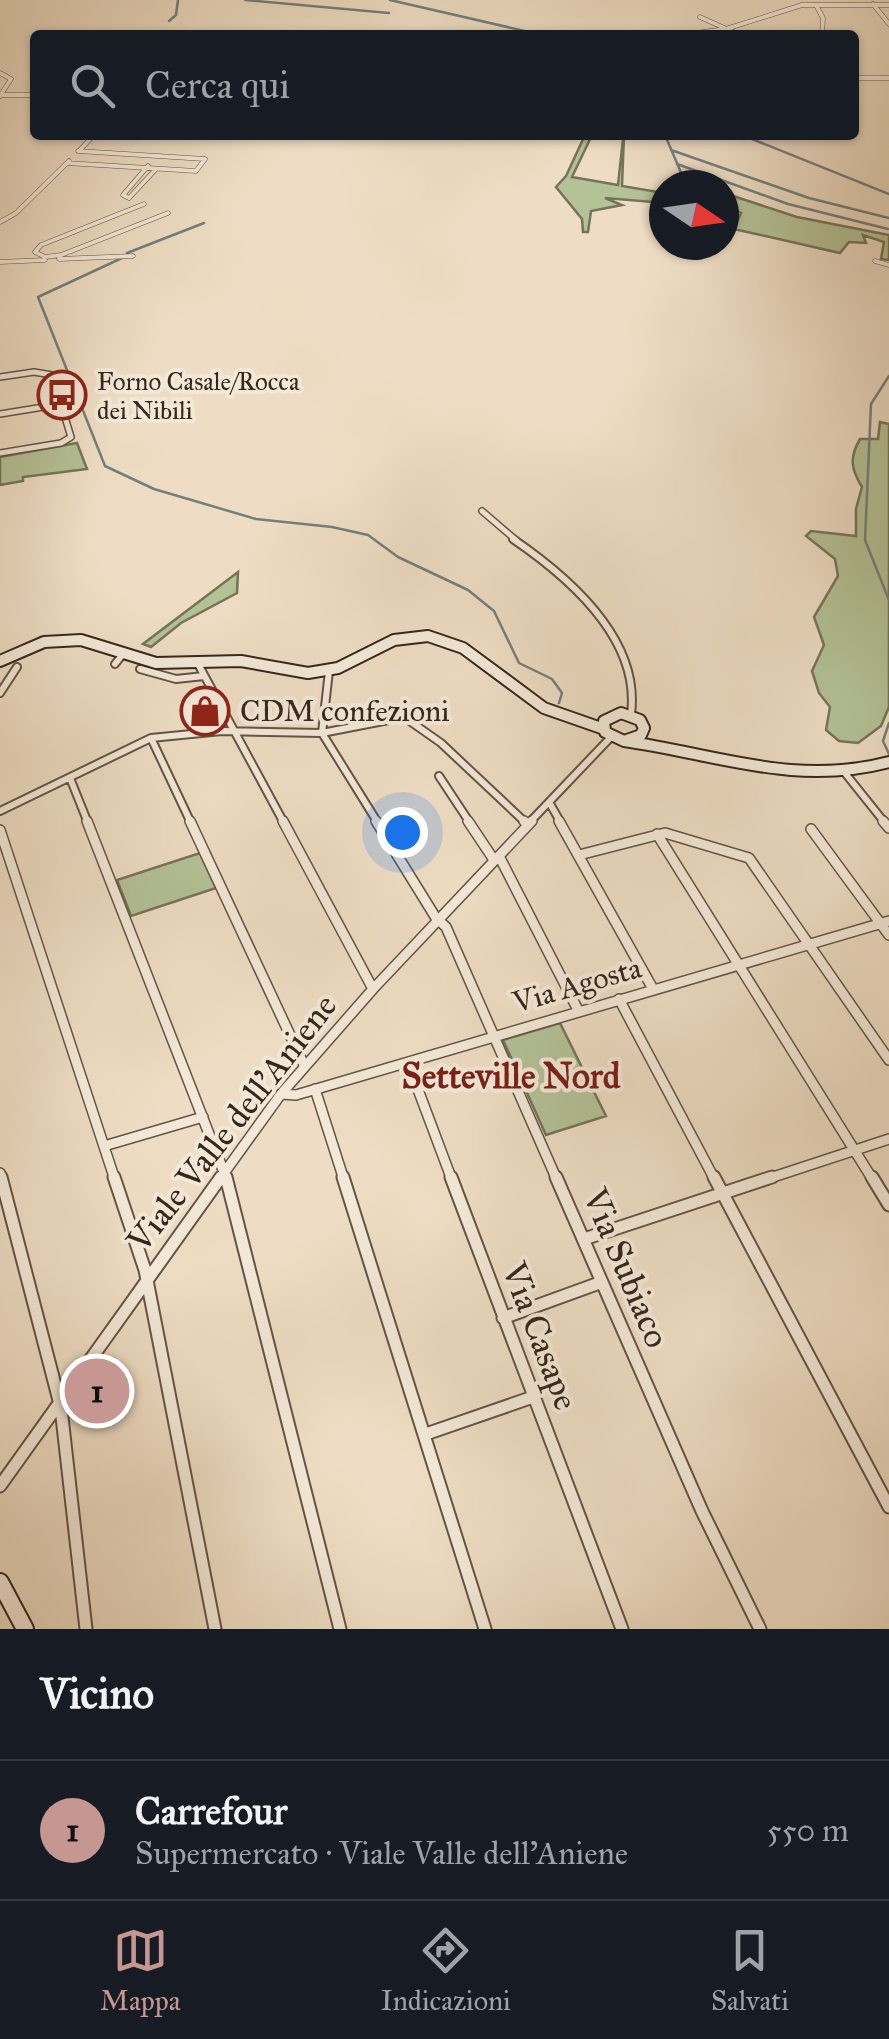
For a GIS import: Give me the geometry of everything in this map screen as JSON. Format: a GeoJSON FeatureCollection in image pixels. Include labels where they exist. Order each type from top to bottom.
{"type":"FeatureCollection","features":[{"type":"Feature","properties":{"kind":"street"},"geometry":{"type":"LineString","coordinates":[[870,0],[889,24]]}},
{"type":"Feature","properties":{"kind":"street"},"geometry":{"type":"LineString","coordinates":[[816,5],[823,20],[822,30]]}},
{"type":"Feature","properties":{"kind":"street"},"geometry":{"type":"LineString","coordinates":[[718,30],[797,6],[889,5]]}},
{"type":"Feature","properties":{"kind":"street"},"geometry":{"type":"LineString","coordinates":[[700,17],[726,29]]}},
{"type":"Feature","properties":{"kind":"street"},"geometry":{"type":"LineString","coordinates":[[0,72],[10,78],[0,95]]}},
{"type":"Feature","properties":{"kind":"street"},"geometry":{"type":"LineString","coordinates":[[859,78],[889,78]]}},
{"type":"Feature","properties":{"kind":"street"},"geometry":{"type":"LineString","coordinates":[[0,95],[30,95]]}},
{"type":"Feature","properties":{"kind":"street"},"geometry":{"type":"LineString","coordinates":[[0,222],[16,213],[89,140]]}},
{"type":"Feature","properties":{"kind":"street"},"geometry":{"type":"LineString","coordinates":[[67,162],[196,171],[206,160],[78,151]]}},
{"type":"Feature","properties":{"kind":"street"},"geometry":{"type":"LineString","coordinates":[[144,204],[41,244],[35,252],[46,257],[62,255],[169,214],[123,195],[156,156]]}},
{"type":"Feature","properties":{"kind":"street"},"geometry":{"type":"LineString","coordinates":[[129,198],[166,157]]}},
{"type":"Feature","properties":{"kind":"street"},"geometry":{"type":"LineString","coordinates":[[132,185],[141,185]]}},
{"type":"Feature","properties":{"kind":"street"},"geometry":{"type":"LineString","coordinates":[[0,262],[132,256]]}},
{"type":"Feature","properties":{"kind":"street"},"geometry":{"type":"LineString","coordinates":[[874,261],[889,264]]}},
{"type":"Feature","properties":{"kind":"street"},"geometry":{"type":"LineString","coordinates":[[0,377],[50,374],[62,404],[69,440],[0,454]]}},
{"type":"Feature","properties":{"kind":"street"},"geometry":{"type":"LineString","coordinates":[[0,414],[62,404]]}},
{"type":"Feature","properties":{"kind":"street"},"geometry":{"type":"LineString","coordinates":[[482,510],[501,532],[549,567],[616,638],[634,700],[631,714],[612,731]]}},
{"type":"Feature","properties":{"kind":"street"},"geometry":{"type":"LineString","coordinates":[[0,661],[34,644],[57,640],[93,643],[119,659],[241,661],[297,673],[329,671],[394,640],[437,637],[463,648],[534,703],[636,738],[644,732]]}},
{"type":"Feature","properties":{"kind":"street"},"geometry":{"type":"LineString","coordinates":[[198,662],[373,989]]}},
{"type":"Feature","properties":{"kind":"street"},"geometry":{"type":"LineString","coordinates":[[0,694],[17,667]]}},
{"type":"Feature","properties":{"kind":"street"},"geometry":{"type":"LineString","coordinates":[[140,669],[176,680],[204,676]]}},
{"type":"Feature","properties":{"kind":"street"},"geometry":{"type":"LineString","coordinates":[[322,732],[329,671]]}},
{"type":"Feature","properties":{"kind":"street"},"geometry":{"type":"LineString","coordinates":[[631,714],[640,720],[644,732],[666,746]]}},
{"type":"Feature","properties":{"kind":"street"},"geometry":{"type":"LineString","coordinates":[[0,811],[151,738],[233,730],[322,732],[408,718],[441,743],[528,825]]}},
{"type":"Feature","properties":{"kind":"street"},"geometry":{"type":"LineString","coordinates":[[612,731],[777,771],[845,774],[889,762]]}},
{"type":"Feature","properties":{"kind":"street","name":"Viale Valle dell'Aniene"},"geometry":{"type":"LineString","coordinates":[[2,1481],[280,1094],[373,989],[443,924],[496,858],[612,731]]}},
{"type":"Feature","properties":{"kind":"street","name":"Via Subiaco"},"geometry":{"type":"LineString","coordinates":[[322,732],[443,924],[702,1511],[760,1629]]}},
{"type":"Feature","properties":{"kind":"street"},"geometry":{"type":"LineString","coordinates":[[151,738],[304,1065]]}},
{"type":"Feature","properties":{"kind":"street"},"geometry":{"type":"LineString","coordinates":[[845,774],[889,828]]}},
{"type":"Feature","properties":{"kind":"street"},"geometry":{"type":"LineString","coordinates":[[439,776],[496,858],[578,1010]]}},
{"type":"Feature","properties":{"kind":"street"},"geometry":{"type":"LineString","coordinates":[[70,778],[224,1169],[340,1629]]}},
{"type":"Feature","properties":{"kind":"street"},"geometry":{"type":"LineString","coordinates":[[549,802],[654,988]]}},
{"type":"Feature","properties":{"kind":"street"},"geometry":{"type":"LineString","coordinates":[[811,828],[885,922],[889,935]]}},
{"type":"Feature","properties":{"kind":"street"},"geometry":{"type":"LineString","coordinates":[[0,830],[146,1278],[215,1629]]}},
{"type":"Feature","properties":{"kind":"street"},"geometry":{"type":"LineString","coordinates":[[580,854],[657,834],[672,834],[752,860],[889,1060]]}},
{"type":"Feature","properties":{"kind":"street"},"geometry":{"type":"LineString","coordinates":[[657,834],[889,1205]]}},
{"type":"Feature","properties":{"kind":"street","name":"Via Agosta"},"geometry":{"type":"LineString","coordinates":[[280,1094],[291,1096],[885,922]]}},
{"type":"Feature","properties":{"kind":"street"},"geometry":{"type":"LineString","coordinates":[[618,999],[889,1507]]}},
{"type":"Feature","properties":{"kind":"street","name":"Via Casape"},"geometry":{"type":"LineString","coordinates":[[408,1062],[622,1629]]}},
{"type":"Feature","properties":{"kind":"street"},"geometry":{"type":"LineString","coordinates":[[315,1089],[485,1629]]}},
{"type":"Feature","properties":{"kind":"street"},"geometry":{"type":"LineString","coordinates":[[104,1146],[203,1117]]}},
{"type":"Feature","properties":{"kind":"street"},"geometry":{"type":"LineString","coordinates":[[584,1239],[889,1139]]}},
{"type":"Feature","properties":{"kind":"street"},"geometry":{"type":"LineString","coordinates":[[0,1173],[59,1401],[86,1629]]}},
{"type":"Feature","properties":{"kind":"street"},"geometry":{"type":"LineString","coordinates":[[502,1318],[602,1282]]}},
{"type":"Feature","properties":{"kind":"street"},"geometry":{"type":"LineString","coordinates":[[426,1434],[533,1396]]}},
{"type":"Feature","properties":{"kind":"street"},"geometry":{"type":"LineString","coordinates":[[0,1582],[25,1629]]}},
{"type":"Feature","properties":{"kind":"green space"},"geometry":{"type":"Polygon","coordinates":[[[583,140],[590,140],[572,177],[618,185],[624,140],[622,186],[649,190],[649,202],[605,198],[622,205],[591,211],[588,232],[583,232],[582,219],[556,187],[566,176],[583,140]]]}},
{"type":"Feature","properties":{"kind":"green space"},"geometry":{"type":"Polygon","coordinates":[[[739,198],[797,217],[889,235],[889,260],[881,259],[884,242],[863,235],[866,243],[849,242],[840,253],[739,230],[739,198]]]}},
{"type":"Feature","properties":{"kind":"green space"},"geometry":{"type":"Polygon","coordinates":[[[880,422],[889,424],[889,707],[881,726],[858,743],[839,741],[826,730],[830,707],[819,693],[812,671],[824,645],[814,617],[838,576],[835,559],[806,536],[811,531],[856,536],[856,509],[862,487],[854,469],[854,452],[860,439],[878,439],[880,422]]]}},
{"type":"Feature","properties":{"kind":"green space"},"geometry":{"type":"Polygon","coordinates":[[[77,443],[87,469],[23,477],[23,481],[0,485],[0,457],[77,443]]]}},
{"type":"Feature","properties":{"kind":"green space"},"geometry":{"type":"Polygon","coordinates":[[[238,572],[237,593],[181,623],[151,647],[143,644],[238,572]]]}},
{"type":"Feature","properties":{"kind":"green space"},"geometry":{"type":"Polygon","coordinates":[[[200,853],[216,888],[131,916],[117,880],[200,853]]]}},
{"type":"Feature","properties":{"kind":"green space"},"geometry":{"type":"Polygon","coordinates":[[[560,1023],[606,1116],[546,1135],[503,1040],[560,1023]]]}},
{"type":"Feature","properties":{"kind":"waterway"},"geometry":{"type":"LineString","coordinates":[[169,21],[176,15],[178,0]]}},
{"type":"Feature","properties":{"kind":"waterway"},"geometry":{"type":"LineString","coordinates":[[245,0],[389,13]]}},
{"type":"Feature","properties":{"kind":"waterway"},"geometry":{"type":"LineString","coordinates":[[390,0],[520,30]]}},
{"type":"Feature","properties":{"kind":"waterway"},"geometry":{"type":"LineString","coordinates":[[667,140],[671,150]]}},
{"type":"Feature","properties":{"kind":"waterway"},"geometry":{"type":"LineString","coordinates":[[754,140],[889,194]]}},
{"type":"Feature","properties":{"kind":"waterway"},"geometry":{"type":"LineString","coordinates":[[671,150],[809,198],[889,218]]}},
{"type":"Feature","properties":{"kind":"waterway"},"geometry":{"type":"LineString","coordinates":[[671,150],[677,164]]}},
{"type":"Feature","properties":{"kind":"waterway"},"geometry":{"type":"LineString","coordinates":[[677,164],[788,204],[888,229]]}},
{"type":"Feature","properties":{"kind":"waterway"},"geometry":{"type":"LineString","coordinates":[[677,164],[680,170]]}},
{"type":"Feature","properties":{"kind":"waterway"},"geometry":{"type":"LineString","coordinates":[[127,253],[204,223]]}},
{"type":"Feature","properties":{"kind":"waterway"},"geometry":{"type":"LineString","coordinates":[[122,258],[38,297],[105,466],[154,489],[256,519],[368,535],[398,557],[468,590],[494,611],[519,663],[552,679],[562,693],[559,703]]}},
{"type":"Feature","properties":{"kind":"waterway"},"geometry":{"type":"LineString","coordinates":[[889,376],[871,404],[865,540],[889,600]]}},
{"type":"Feature","properties":{"kind":"waterway"},"geometry":{"type":"LineString","coordinates":[[889,723],[883,741],[889,754]]}},
{"type":"Feature","properties":{"kind":"place","name":"Forno Casale/Rocca dei Nibili"},"geometry":{"type":"Point","coordinates":[62,395]}},
{"type":"Feature","properties":{"kind":"place","name":"CDM confezioni"},"geometry":{"type":"Point","coordinates":[205,711]}},
{"type":"Feature","properties":{"kind":"place","name":"Carrefour"},"geometry":{"type":"Point","coordinates":[97,1391]}},
{"type":"Feature","properties":{"kind":"district","name":"Setteville Nord"},"geometry":{"type":"Point","coordinates":[511,1076]}}]}
